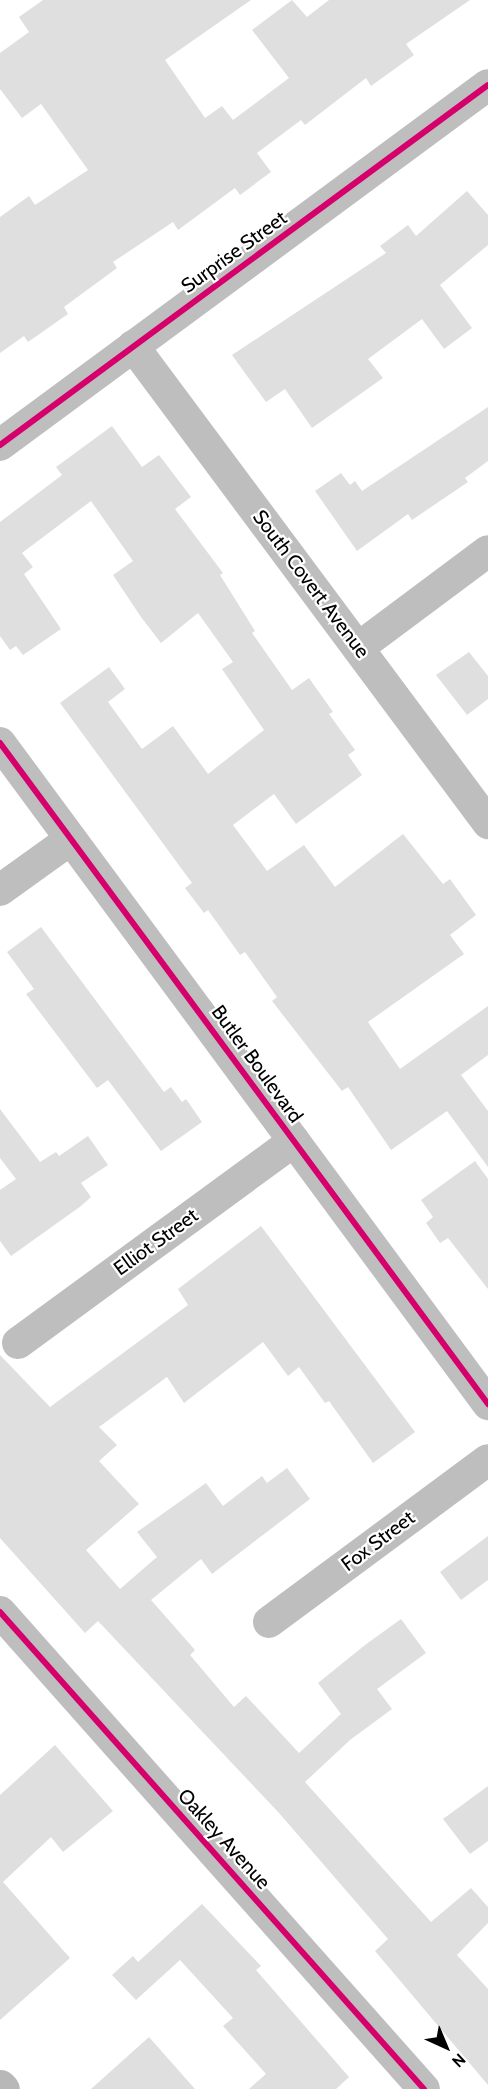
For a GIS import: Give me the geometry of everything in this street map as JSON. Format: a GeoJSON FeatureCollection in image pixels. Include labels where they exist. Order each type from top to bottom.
{"type":"FeatureCollection","features":[{"type":"Feature","properties":{"kind":"street","name":"Surprise Street"},"geometry":{"type":"LineString","coordinates":[[0,445],[488,86]]}},
{"type":"Feature","properties":{"kind":"street","name":"South Covert Avenue"},"geometry":{"type":"LineString","coordinates":[[133,346],[488,823]]}},
{"type":"Feature","properties":{"kind":"street"},"geometry":{"type":"LineString","coordinates":[[358,648],[488,551]]}},
{"type":"Feature","properties":{"kind":"street","name":"Butler Boulevard"},"geometry":{"type":"LineString","coordinates":[[0,743],[488,1404]]}},
{"type":"Feature","properties":{"kind":"street"},"geometry":{"type":"LineString","coordinates":[[0,890],[71,839]]}},
{"type":"Feature","properties":{"kind":"street","name":"Elliot Street"},"geometry":{"type":"LineString","coordinates":[[18,1343],[294,1141]]}},
{"type":"Feature","properties":{"kind":"street","name":"Fox Street"},"geometry":{"type":"LineString","coordinates":[[269,1622],[488,1460]]}},
{"type":"Feature","properties":{"kind":"street","name":"Oakley Avenue"},"geometry":{"type":"LineString","coordinates":[[0,1612],[424,2089]]}},
{"type":"Feature","properties":{"kind":"building"},"geometry":{"type":"Polygon","coordinates":[[[43,0],[251,0],[165,60],[205,118],[222,106],[233,120],[289,78],[252,30],[292,0],[307,17],[329,0],[470,0],[406,44],[414,55],[371,86],[366,78],[305,125],[301,120],[257,153],[271,172],[240,195],[235,188],[178,230],[173,222],[113,262],[117,268],[64,307],[68,314],[28,342],[24,336],[0,353],[0,217],[29,196],[35,205],[88,170],[41,104],[22,118],[0,89],[0,53],[29,32],[19,17],[43,0]]]}},
{"type":"Feature","properties":{"kind":"building"},"geometry":{"type":"Polygon","coordinates":[[[467,191],[488,215],[488,245],[440,285],[472,328],[444,349],[422,319],[368,359],[383,378],[312,428],[285,389],[266,402],[232,355],[386,253],[380,246],[408,225],[416,236],[467,191]]]}},
{"type":"Feature","properties":{"kind":"building"},"geometry":{"type":"Polygon","coordinates":[[[488,407],[488,461],[465,478],[468,482],[412,520],[408,514],[357,551],[315,491],[341,473],[350,485],[355,481],[362,491],[488,407]]]}},
{"type":"Feature","properties":{"kind":"building"},"geometry":{"type":"Polygon","coordinates":[[[112,426],[142,467],[159,455],[191,497],[175,509],[223,573],[220,575],[255,631],[252,633],[292,690],[309,678],[333,712],[329,714],[355,750],[348,755],[362,775],[296,824],[274,794],[233,825],[267,871],[304,845],[335,887],[403,834],[443,884],[450,879],[476,915],[450,935],[464,954],[368,1022],[400,1069],[488,1006],[488,1055],[461,1075],[488,1111],[488,1167],[447,1111],[391,1150],[348,1087],[342,1091],[272,1001],[277,997],[245,952],[240,955],[208,910],[204,913],[185,888],[192,883],[60,703],[109,667],[125,689],[108,702],[142,749],[173,726],[208,774],[264,730],[222,669],[233,662],[198,613],[161,643],[141,617],[113,575],[133,561],[91,501],[22,553],[33,567],[24,574],[61,629],[23,655],[16,646],[10,650],[0,636],[0,522],[62,475],[56,467],[112,426]]]}},
{"type":"Feature","properties":{"kind":"building"},"geometry":{"type":"Polygon","coordinates":[[[469,652],[488,676],[488,699],[467,715],[436,675],[469,652]]]}},
{"type":"Feature","properties":{"kind":"building"},"geometry":{"type":"Polygon","coordinates":[[[41,927],[164,1092],[171,1087],[182,1102],[186,1099],[202,1122],[161,1151],[108,1080],[97,1088],[26,994],[34,989],[7,952],[41,927]]]}},
{"type":"Feature","properties":{"kind":"building"},"geometry":{"type":"Polygon","coordinates":[[[0,1109],[40,1162],[56,1152],[59,1156],[88,1136],[108,1165],[81,1183],[91,1197],[11,1256],[0,1241],[0,1190],[16,1179],[0,1158],[0,1109]]]}},
{"type":"Feature","properties":{"kind":"building"},"geometry":{"type":"Polygon","coordinates":[[[475,1161],[488,1179],[488,1289],[448,1238],[440,1243],[426,1223],[433,1217],[421,1200],[475,1161]]]}},
{"type":"Feature","properties":{"kind":"building"},"geometry":{"type":"Polygon","coordinates":[[[261,1226],[415,1432],[373,1463],[329,1401],[325,1403],[299,1367],[288,1376],[263,1342],[184,1403],[167,1377],[99,1427],[117,1445],[99,1461],[139,1504],[86,1550],[120,1589],[157,1557],[137,1532],[206,1483],[223,1506],[262,1476],[267,1483],[287,1468],[310,1499],[212,1574],[201,1559],[151,1600],[195,1650],[190,1655],[234,1707],[246,1696],[299,1753],[341,1714],[318,1683],[401,1619],[426,1653],[377,1689],[392,1709],[350,1740],[305,1782],[431,1922],[471,1888],[488,1907],[488,1923],[457,1955],[488,1989],[488,2085],[375,1951],[388,1939],[279,1813],[98,1621],[85,1633],[0,1538],[0,1355],[50,1407],[188,1305],[178,1289],[261,1226]]]}},
{"type":"Feature","properties":{"kind":"building"},"geometry":{"type":"Polygon","coordinates":[[[488,1536],[488,1580],[461,1600],[440,1572],[488,1536]]]}},
{"type":"Feature","properties":{"kind":"building"},"geometry":{"type":"Polygon","coordinates":[[[55,1745],[113,1811],[63,1852],[51,1837],[3,1882],[70,1958],[0,2020],[0,1795],[55,1745]]]}},
{"type":"Feature","properties":{"kind":"building"},"geometry":{"type":"Polygon","coordinates":[[[488,1786],[488,1841],[470,1854],[443,1819],[488,1786]]]}},
{"type":"Feature","properties":{"kind":"building"},"geometry":{"type":"Polygon","coordinates":[[[202,1904],[261,1966],[256,1970],[349,2077],[336,2089],[249,2089],[266,2074],[223,2026],[233,2018],[180,1960],[136,2000],[112,1975],[133,1956],[138,1962],[202,1904]]]}},
{"type":"Feature","properties":{"kind":"building"},"geometry":{"type":"Polygon","coordinates":[[[149,2037],[195,2089],[91,2089],[149,2037]]]}},
{"type":"Feature","properties":{"kind":"cycle path"},"geometry":{"type":"LineString","coordinates":[[0,445],[488,85]]}},
{"type":"Feature","properties":{"kind":"cycle path"},"geometry":{"type":"LineString","coordinates":[[0,743],[488,1404]]}},
{"type":"Feature","properties":{"kind":"cycle path"},"geometry":{"type":"LineString","coordinates":[[0,1612],[424,2089]]}}]}
